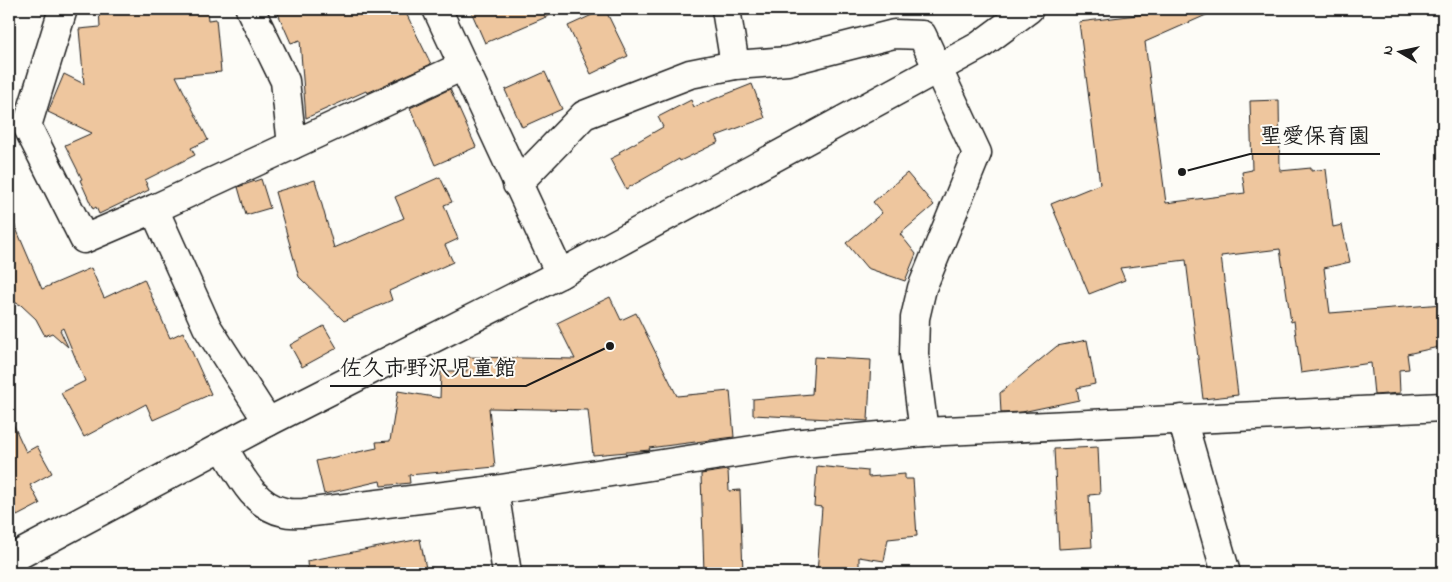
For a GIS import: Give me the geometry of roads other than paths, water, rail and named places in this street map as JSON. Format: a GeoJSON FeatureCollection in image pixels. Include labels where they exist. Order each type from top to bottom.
{"type":"FeatureCollection","features":[{"type":"Feature","properties":{"kind":"street"},"geometry":{"type":"LineString","coordinates":[[63,9],[27,126],[84,239],[154,209],[463,66]]}},
{"type":"Feature","properties":{"kind":"street"},"geometry":{"type":"LineString","coordinates":[[250,9],[285,81],[292,145]]}},
{"type":"Feature","properties":{"kind":"street"},"geometry":{"type":"LineString","coordinates":[[437,9],[560,274]]}},
{"type":"Feature","properties":{"kind":"street"},"geometry":{"type":"LineString","coordinates":[[726,9],[735,65]]}},
{"type":"Feature","properties":{"kind":"street"},"geometry":{"type":"LineString","coordinates":[[22,562],[268,422],[560,274],[937,70],[979,46],[1029,9]]}},
{"type":"Feature","properties":{"kind":"street"},"geometry":{"type":"LineString","coordinates":[[517,184],[584,115],[690,74],[735,65],[788,61],[894,34],[922,35],[977,153],[922,288],[915,318],[914,354],[924,432]]}},
{"type":"Feature","properties":{"kind":"street"},"geometry":{"type":"LineString","coordinates":[[154,209],[207,327],[268,422]]}},
{"type":"Feature","properties":{"kind":"street"},"geometry":{"type":"LineString","coordinates":[[223,447],[249,488],[264,504],[283,512],[304,513],[494,490],[792,444],[924,432],[1443,407]]}},
{"type":"Feature","properties":{"kind":"street"},"geometry":{"type":"LineString","coordinates":[[1182,420],[1226,573]]}},
{"type":"Feature","properties":{"kind":"street"},"geometry":{"type":"LineString","coordinates":[[494,490],[507,573]]}},
{"type":"Feature","properties":{"kind":"place","name":"聖愛保育園"},"geometry":{"type":"Point","coordinates":[1182,172]}},
{"type":"Feature","properties":{"kind":"place","name":"佐久市野沢児童館"},"geometry":{"type":"Point","coordinates":[610,346]}}]}
